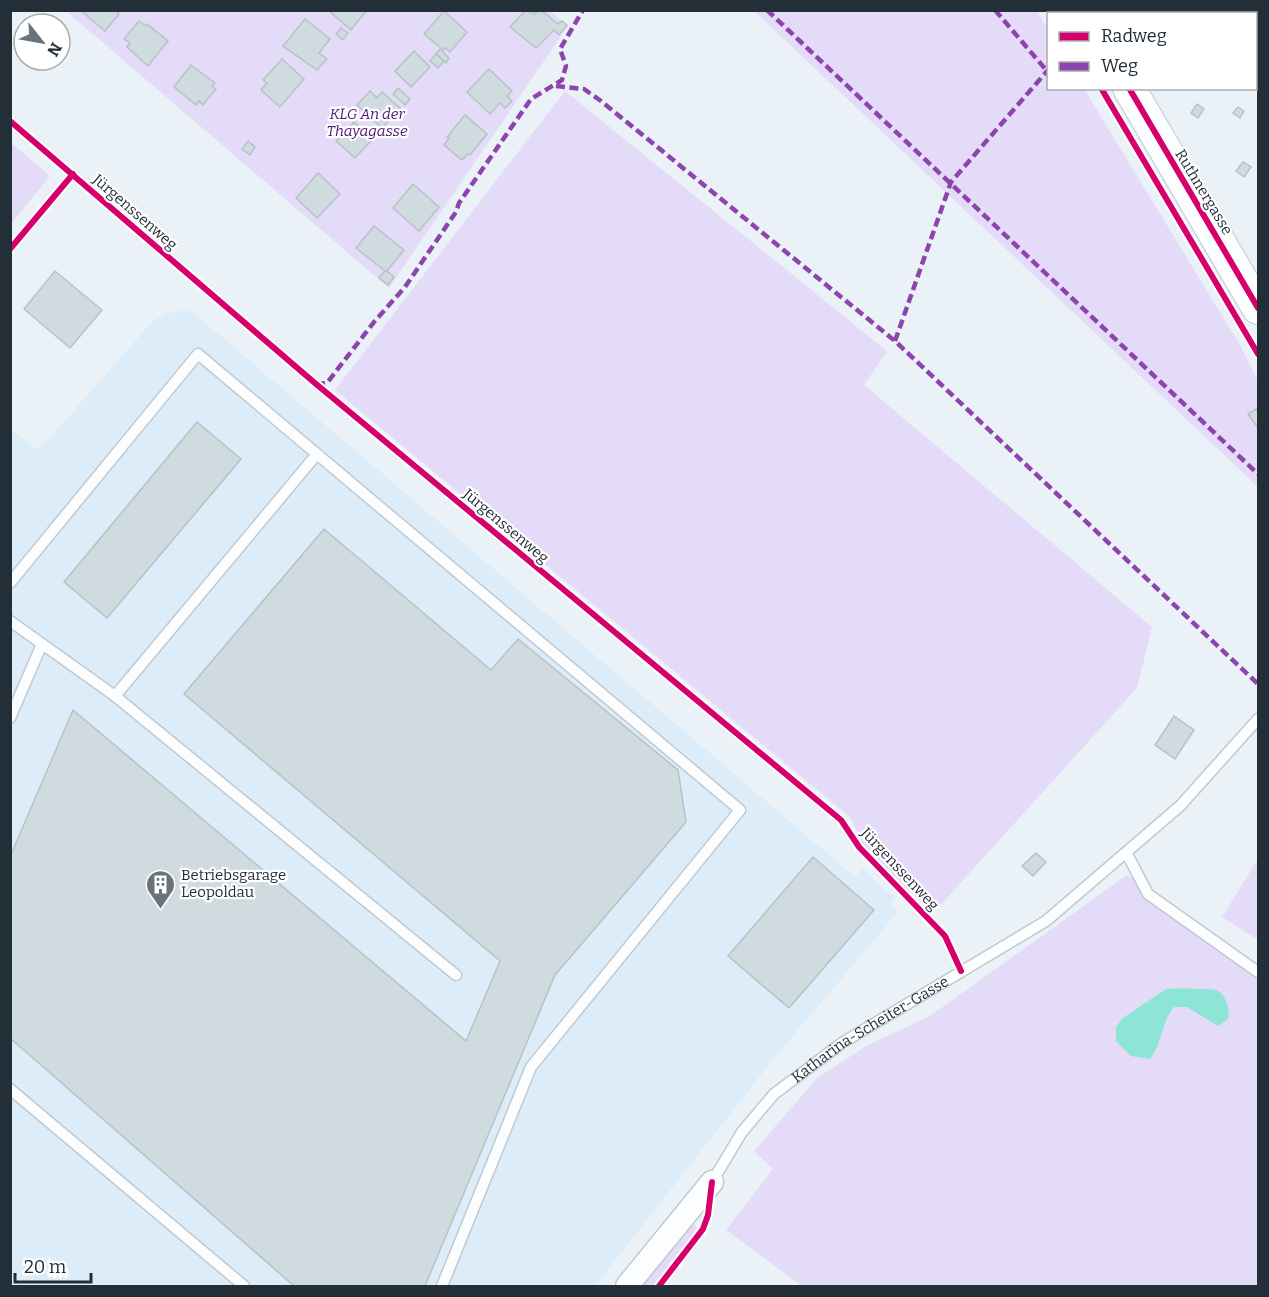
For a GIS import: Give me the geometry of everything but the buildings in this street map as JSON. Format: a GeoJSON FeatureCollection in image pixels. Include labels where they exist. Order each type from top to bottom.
{"type":"FeatureCollection","features":[{"type":"Feature","properties":{"kind":"street","name":"Ruthnergasse"},"geometry":{"type":"LineString","coordinates":[[1130,90],[1258,308]]}},
{"type":"Feature","properties":{"kind":"street","name":"Katharina-Scheiter-Gasse"},"geometry":{"type":"LineString","coordinates":[[627,1287],[712,1182]]}},
{"type":"Feature","properties":{"kind":"lane"},"geometry":{"type":"LineString","coordinates":[[10,583],[198,354],[740,810],[531,1067],[442,1287]]}},
{"type":"Feature","properties":{"kind":"lane"},"geometry":{"type":"LineString","coordinates":[[115,696],[316,454]]}},
{"type":"Feature","properties":{"kind":"lane"},"geometry":{"type":"LineString","coordinates":[[10,621],[115,696],[456,975]]}},
{"type":"Feature","properties":{"kind":"lane"},"geometry":{"type":"LineString","coordinates":[[10,718],[42,644]]}},
{"type":"Feature","properties":{"kind":"lane","name":"Katharina-Scheiter-Gasse"},"geometry":{"type":"LineString","coordinates":[[712,1182],[742,1132],[774,1094],[842,1043],[1046,921],[1127,854],[1180,806],[1258,719]]}},
{"type":"Feature","properties":{"kind":"lane"},"geometry":{"type":"LineString","coordinates":[[1127,854],[1148,894],[1258,972]]}},
{"type":"Feature","properties":{"kind":"lane"},"geometry":{"type":"LineString","coordinates":[[10,1089],[244,1287]]}},
{"type":"Feature","properties":{"kind":"shaded area"},"geometry":{"type":"Polygon","coordinates":[[[185,310],[194,313],[855,877],[862,869],[895,898],[890,904],[898,912],[771,1062],[595,1286],[11,1286],[10,428],[35,449],[46,442],[152,322],[165,314],[185,310]]]}},
{"type":"Feature","properties":{"kind":"shaded area"},"geometry":{"type":"Polygon","coordinates":[[[1166,989],[1219,991],[1229,1011],[1228,1019],[1218,1026],[1187,1007],[1174,1007],[1150,1059],[1131,1056],[1116,1041],[1116,1027],[1123,1018],[1166,989]]]}},
{"type":"Feature","properties":{"kind":"green space","name":"KLG An der Thayagasse"},"geometry":{"type":"Polygon","coordinates":[[[549,10],[568,26],[389,288],[72,16],[72,12],[66,11],[549,10]]]}},
{"type":"Feature","properties":{"kind":"green space"},"geometry":{"type":"Polygon","coordinates":[[[754,11],[1037,11],[1047,28],[1047,90],[1085,90],[1240,345],[1258,381],[1258,487],[754,11]]]}},
{"type":"Feature","properties":{"kind":"green space"},"geometry":{"type":"Polygon","coordinates":[[[565,91],[887,351],[864,385],[1152,627],[1137,688],[938,908],[923,904],[864,846],[850,817],[335,390],[565,91]]]}},
{"type":"Feature","properties":{"kind":"green space"},"geometry":{"type":"Polygon","coordinates":[[[11,143],[50,176],[11,224],[11,143]]]}},
{"type":"Feature","properties":{"kind":"green space"},"geometry":{"type":"Polygon","coordinates":[[[1258,859],[1258,940],[1222,917],[1258,859]]]}},
{"type":"Feature","properties":{"kind":"green space"},"geometry":{"type":"Polygon","coordinates":[[[1127,875],[1258,966],[1258,1286],[802,1286],[726,1230],[773,1169],[754,1151],[817,1078],[868,1045],[930,1016],[1127,875]]]}},
{"type":"Feature","properties":{"kind":"green space"},"geometry":{"type":"Polygon","coordinates":[[[695,1225],[697,1229],[653,1286],[641,1286],[686,1229],[695,1225]]]}},
{"type":"Feature","properties":{"kind":"marked path"},"geometry":{"type":"LineString","coordinates":[[316,384],[327,383],[374,322],[405,287],[456,212],[459,203],[531,99],[562,80],[566,66],[560,49],[583,10]]}},
{"type":"Feature","properties":{"kind":"marked path"},"geometry":{"type":"LineString","coordinates":[[767,10],[1258,474]]}},
{"type":"Feature","properties":{"kind":"marked path"},"geometry":{"type":"LineString","coordinates":[[995,10],[1047,71]]}},
{"type":"Feature","properties":{"kind":"marked path"},"geometry":{"type":"LineString","coordinates":[[895,341],[951,182],[1047,71]]}},
{"type":"Feature","properties":{"kind":"marked path"},"geometry":{"type":"LineString","coordinates":[[556,86],[584,89],[601,101],[895,341],[1258,684]]}},
{"type":"Feature","properties":{"kind":"cycle path"},"geometry":{"type":"LineString","coordinates":[[1102,90],[1258,354]]}},
{"type":"Feature","properties":{"kind":"cycle path"},"geometry":{"type":"LineString","coordinates":[[1130,90],[1258,308]]}},
{"type":"Feature","properties":{"kind":"cycle path","name":"Jürgenssenweg"},"geometry":{"type":"LineString","coordinates":[[10,121],[316,384],[841,820],[859,847],[945,936],[961,971]]}},
{"type":"Feature","properties":{"kind":"cycle path"},"geometry":{"type":"LineString","coordinates":[[10,249],[73,174]]}},
{"type":"Feature","properties":{"kind":"cycle path"},"geometry":{"type":"LineString","coordinates":[[659,1286],[703,1229],[708,1215],[712,1182]]}},
{"type":"Feature","properties":{"kind":"place","name":"Betriebsgarage Leopoldau"},"geometry":{"type":"Point","coordinates":[160,910]}}]}
